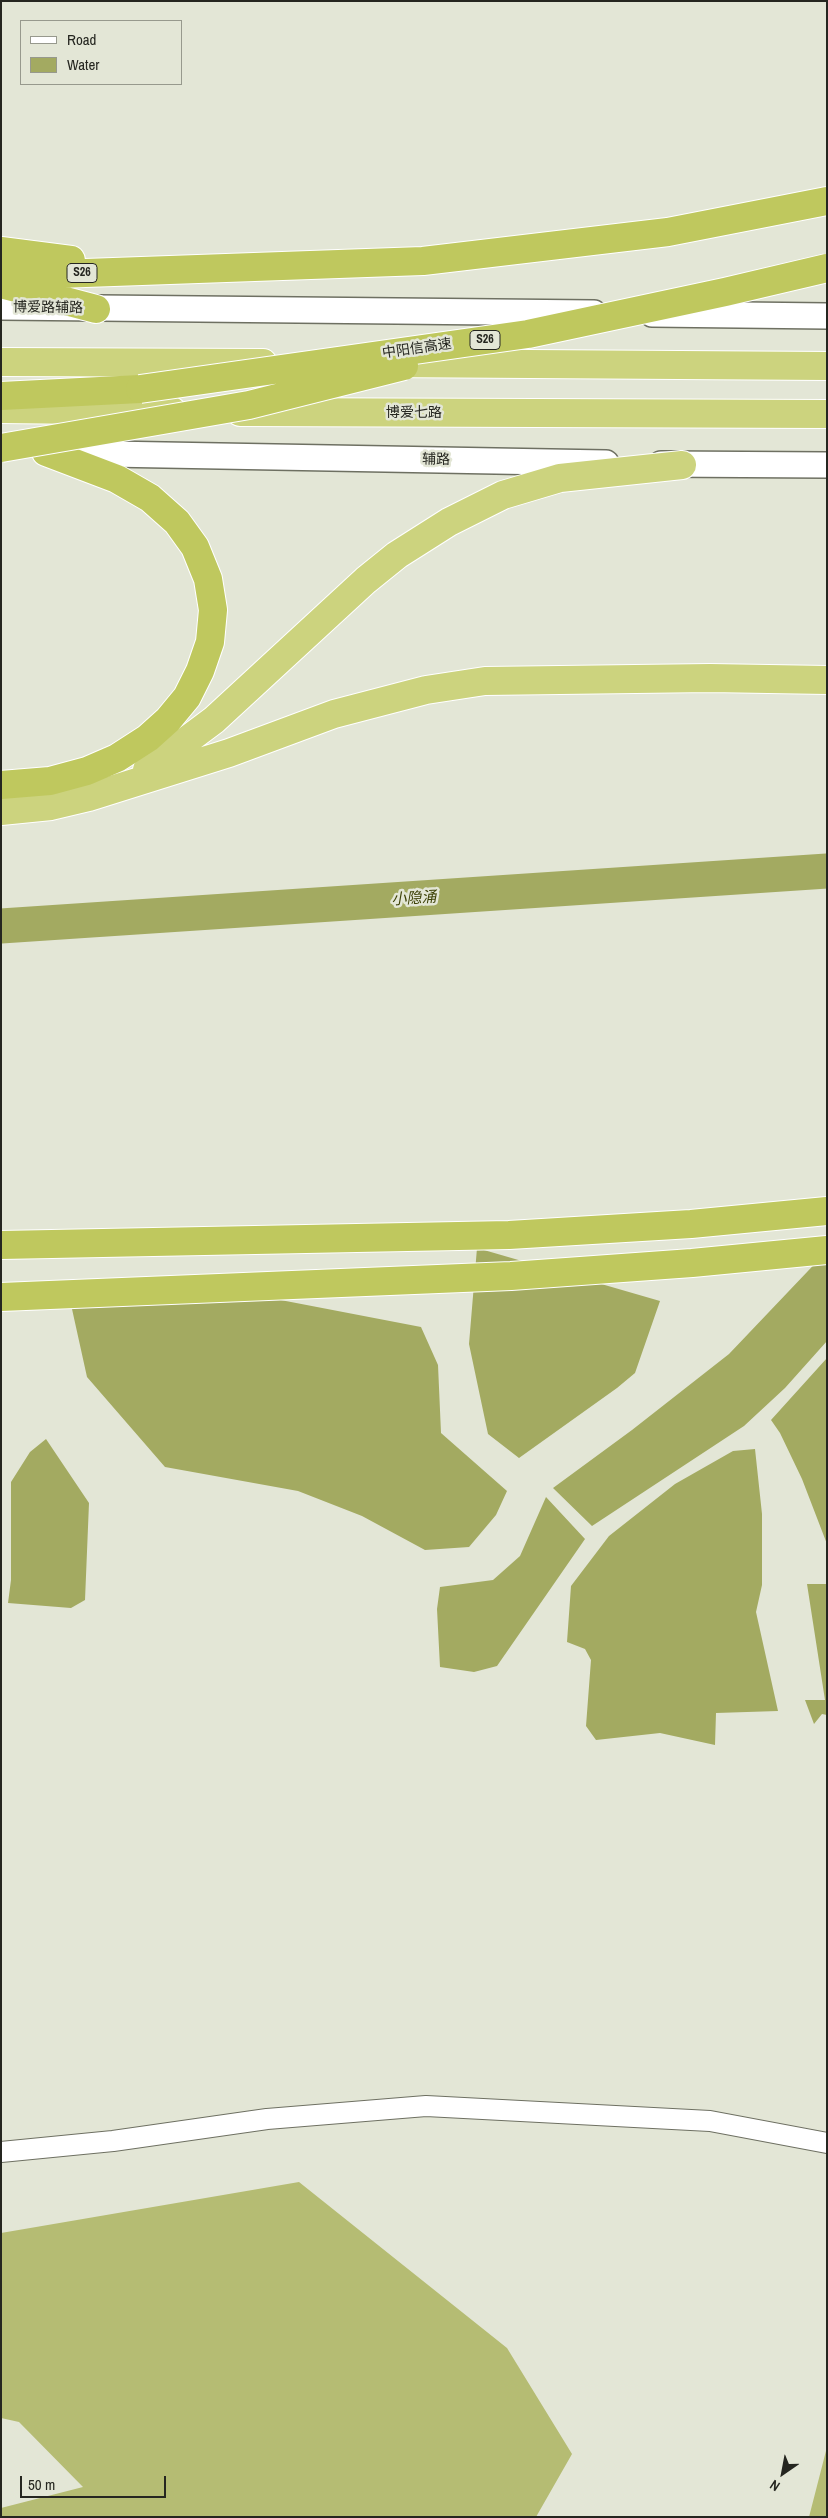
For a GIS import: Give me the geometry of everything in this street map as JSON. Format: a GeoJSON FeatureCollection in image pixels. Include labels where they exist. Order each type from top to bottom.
{"type":"FeatureCollection","features":[{"type":"Feature","properties":{"kind":"highway","name":"S26"},"geometry":{"type":"LineString","coordinates":[[1,276],[423,262],[668,232],[827,201]]}},
{"type":"Feature","properties":{"kind":"highway"},"geometry":{"type":"LineString","coordinates":[[1,252],[162,271]]}},
{"type":"Feature","properties":{"kind":"highway","name":"中阳信高速"},"geometry":{"type":"LineString","coordinates":[[1,396],[140,388],[528,334],[827,268]]}},
{"type":"Feature","properties":{"kind":"highway"},"geometry":{"type":"LineString","coordinates":[[1,284],[96,309]]}},
{"type":"Feature","properties":{"kind":"highway"},"geometry":{"type":"LineString","coordinates":[[1,448],[249,405],[528,334]]}},
{"type":"Feature","properties":{"kind":"highway"},"geometry":{"type":"LineString","coordinates":[[1,362],[827,366]]}},
{"type":"Feature","properties":{"kind":"highway","name":"博爱七路"},"geometry":{"type":"LineString","coordinates":[[1,409],[827,414]]}},
{"type":"Feature","properties":{"kind":"highway"},"geometry":{"type":"LineString","coordinates":[[1,785],[50,781],[87,770],[117,758],[148,738],[168,720],[186,697],[200,672],[210,642],[213,610],[208,579],[195,547],[177,522],[150,498],[117,479],[46,452]]}},
{"type":"Feature","properties":{"kind":"highway"},"geometry":{"type":"LineString","coordinates":[[111,790],[146,771],[189,740],[366,580],[398,555],[449,522],[503,495],[560,478],[682,465]]}},
{"type":"Feature","properties":{"kind":"highway"},"geometry":{"type":"LineString","coordinates":[[1,811],[51,806],[111,790],[229,753],[334,714],[426,690],[485,681],[710,678],[827,680]]}},
{"type":"Feature","properties":{"kind":"highway"},"geometry":{"type":"LineString","coordinates":[[1,1245],[509,1236],[691,1224],[827,1211]]}},
{"type":"Feature","properties":{"kind":"highway"},"geometry":{"type":"LineString","coordinates":[[1,1297],[511,1276],[692,1263],[827,1250]]}},
{"type":"Feature","properties":{"kind":"street","name":"博爱路辅路"},"geometry":{"type":"LineString","coordinates":[[1,307],[827,316]]}},
{"type":"Feature","properties":{"kind":"street"},"geometry":{"type":"LineString","coordinates":[[1,452],[46,452]]}},
{"type":"Feature","properties":{"kind":"street","name":"辅路"},"geometry":{"type":"LineString","coordinates":[[46,452],[682,465],[827,465]]}},
{"type":"Feature","properties":{"kind":"street"},"geometry":{"type":"LineString","coordinates":[[1,2152],[113,2140],[267,2119],[426,2106],[710,2121],[827,2143]]}},
{"type":"Feature","properties":{"kind":"shaded area"},"geometry":{"type":"Polygon","coordinates":[[[299,2182],[507,2348],[572,2454],[536,2517],[1,2517],[1,2508],[83,2487],[19,2422],[1,2418],[1,2233],[299,2182]]]}},
{"type":"Feature","properties":{"kind":"shaded area"},"geometry":{"type":"Polygon","coordinates":[[[827,2447],[827,2517],[809,2517],[827,2447]]]}},
{"type":"Feature","properties":{"kind":"water"},"geometry":{"type":"Polygon","coordinates":[[[477,1248],[660,1301],[635,1373],[519,1458],[488,1434],[469,1344],[477,1248]]]}},
{"type":"Feature","properties":{"kind":"water"},"geometry":{"type":"Polygon","coordinates":[[[827,1251],[827,1341],[785,1388],[744,1426],[592,1526],[553,1488],[632,1430],[729,1354],[827,1251]]]}},
{"type":"Feature","properties":{"kind":"water"},"geometry":{"type":"Polygon","coordinates":[[[99,1291],[239,1292],[421,1327],[438,1365],[441,1433],[507,1491],[496,1515],[469,1547],[425,1550],[362,1516],[298,1491],[165,1467],[87,1377],[72,1309],[99,1291]]]}},
{"type":"Feature","properties":{"kind":"water"},"geometry":{"type":"Polygon","coordinates":[[[827,1358],[827,1544],[802,1479],[780,1433],[771,1420],[827,1358]]]}},
{"type":"Feature","properties":{"kind":"water"},"geometry":{"type":"Polygon","coordinates":[[[46,1439],[89,1503],[85,1600],[71,1608],[8,1603],[11,1580],[11,1482],[30,1452],[46,1439]]]}},
{"type":"Feature","properties":{"kind":"water"},"geometry":{"type":"Polygon","coordinates":[[[755,1449],[762,1514],[762,1585],[756,1612],[778,1711],[716,1713],[715,1745],[660,1733],[596,1740],[586,1726],[591,1660],[585,1649],[567,1642],[571,1586],[609,1536],[675,1484],[733,1451],[755,1449]]]}},
{"type":"Feature","properties":{"kind":"water"},"geometry":{"type":"Polygon","coordinates":[[[546,1497],[585,1539],[497,1666],[474,1672],[440,1667],[437,1609],[440,1587],[493,1580],[520,1556],[546,1497]]]}},
{"type":"Feature","properties":{"kind":"water"},"geometry":{"type":"Polygon","coordinates":[[[807,1584],[827,1584],[827,1715],[822,1714],[814,1724],[805,1700],[825,1700],[807,1584]]]}},
{"type":"Feature","properties":{"kind":"waterway","name":"小隐涌"},"geometry":{"type":"LineString","coordinates":[[1,926],[827,871]]}}]}
